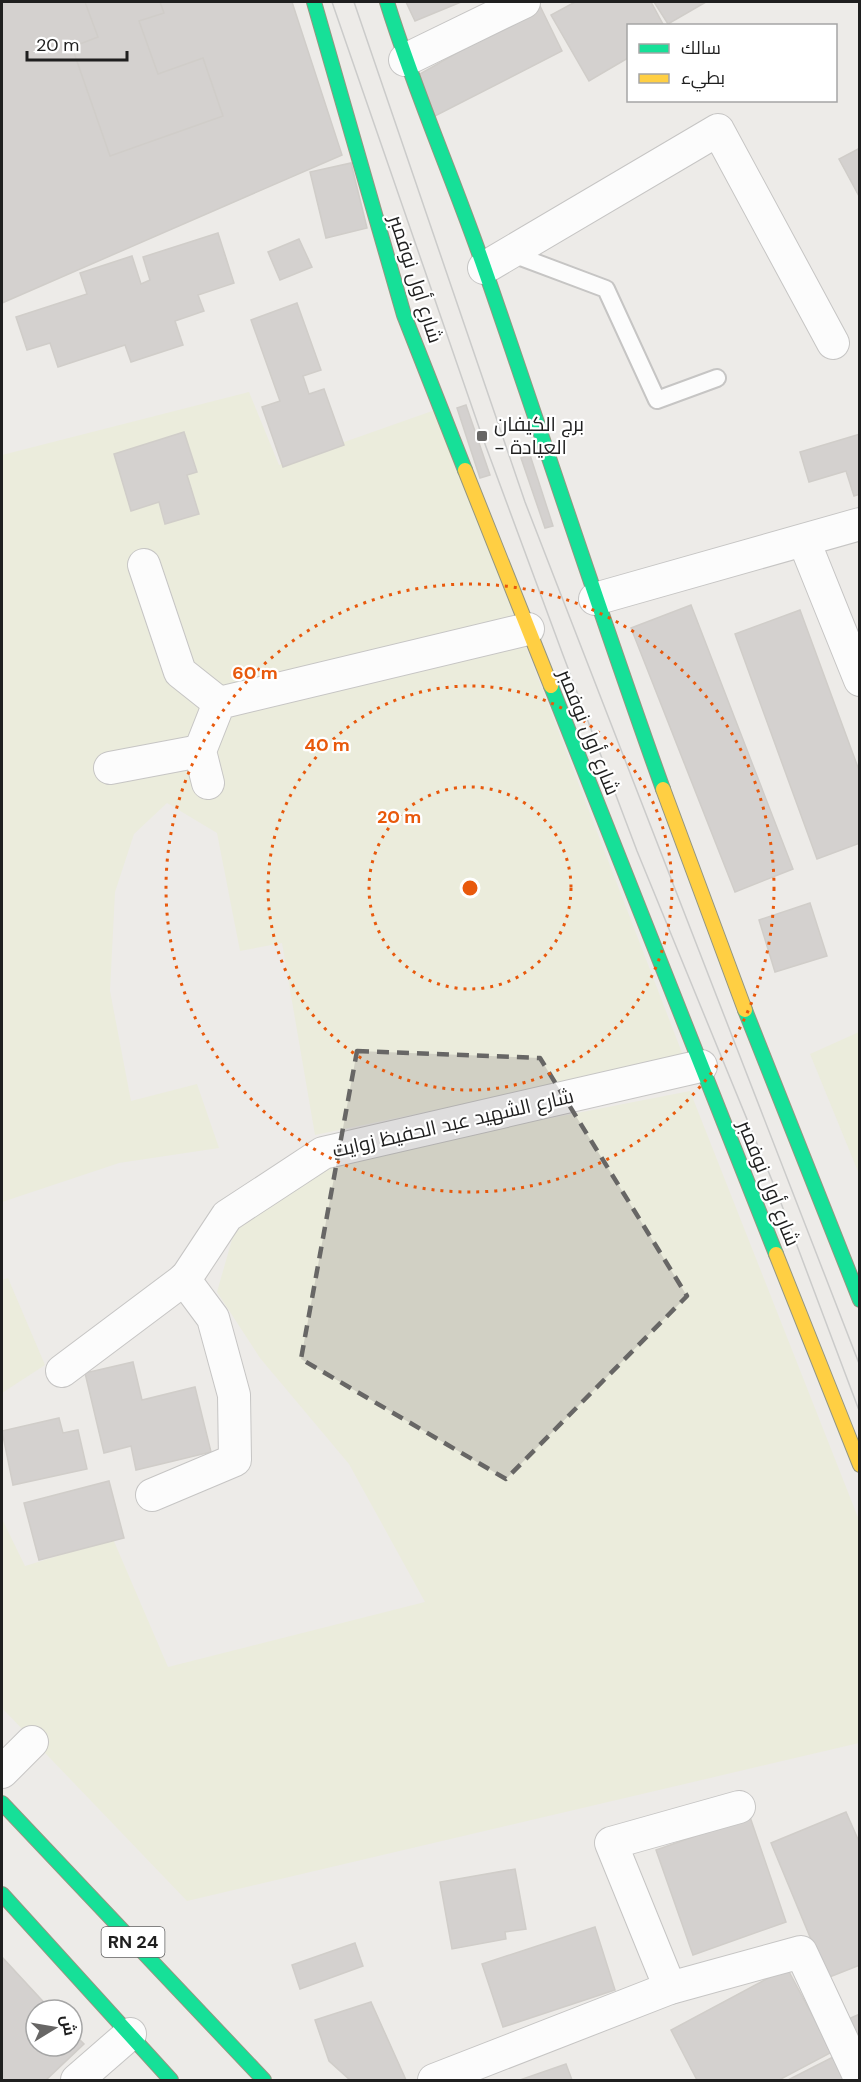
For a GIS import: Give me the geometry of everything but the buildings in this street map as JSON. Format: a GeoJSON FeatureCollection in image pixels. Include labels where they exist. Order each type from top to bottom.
{"type":"FeatureCollection","features":[{"type":"Feature","properties":{"kind":"main road","name":"شارع أول نوفمبر"},"geometry":{"type":"LineString","coordinates":[[314,2],[404,315],[860,1465]]}},
{"type":"Feature","properties":{"kind":"main road","name":"شارع أول نوفمبر"},"geometry":{"type":"LineString","coordinates":[[387,2],[405,60],[497,260],[595,599],[716,937],[860,1300]]}},
{"type":"Feature","properties":{"kind":"main road","name":"RN 24"},"geometry":{"type":"LineString","coordinates":[[2,1803],[264,2080]]}},
{"type":"Feature","properties":{"kind":"main road"},"geometry":{"type":"LineString","coordinates":[[2,1894],[171,2080]]}},
{"type":"Feature","properties":{"kind":"street"},"geometry":{"type":"LineString","coordinates":[[405,60],[524,2]]}},
{"type":"Feature","properties":{"kind":"street"},"geometry":{"type":"LineString","coordinates":[[497,260],[718,130],[832,344]]}},
{"type":"Feature","properties":{"kind":"street"},"geometry":{"type":"LineString","coordinates":[[595,599],[860,524]]}},
{"type":"Feature","properties":{"kind":"street"},"geometry":{"type":"LineString","coordinates":[[804,541],[860,680]]}},
{"type":"Feature","properties":{"kind":"street"},"geometry":{"type":"LineString","coordinates":[[144,565],[180,672],[219,703]]}},
{"type":"Feature","properties":{"kind":"street"},"geometry":{"type":"LineString","coordinates":[[219,703],[528,629]]}},
{"type":"Feature","properties":{"kind":"street"},"geometry":{"type":"LineString","coordinates":[[208,783],[200,752],[219,703]]}},
{"type":"Feature","properties":{"kind":"street"},"geometry":{"type":"LineString","coordinates":[[110,768],[200,752]]}},
{"type":"Feature","properties":{"kind":"street","name":"شارع الشهيد عبد الحفيظ زوايت"},"geometry":{"type":"LineString","coordinates":[[62,1371],[184,1280],[227,1216],[323,1153],[700,1066]]}},
{"type":"Feature","properties":{"kind":"street"},"geometry":{"type":"LineString","coordinates":[[152,1495],[235,1460],[234,1395],[213,1318],[184,1280]]}},
{"type":"Feature","properties":{"kind":"street"},"geometry":{"type":"LineString","coordinates":[[2,1772],[32,1742]]}},
{"type":"Feature","properties":{"kind":"street"},"geometry":{"type":"LineString","coordinates":[[670,1988],[611,1844],[739,1807]]}},
{"type":"Feature","properties":{"kind":"street"},"geometry":{"type":"LineString","coordinates":[[434,2080],[670,1988],[801,1952],[860,2078]]}},
{"type":"Feature","properties":{"kind":"street"},"geometry":{"type":"LineString","coordinates":[[77,2080],[130,2034]]}},
{"type":"Feature","properties":{"kind":"lane"},"geometry":{"type":"LineString","coordinates":[[497,260],[606,289],[657,400],[717,378]]}},
{"type":"Feature","properties":{"kind":"highlighted area"},"geometry":{"type":"Polygon","coordinates":[[[357,1051],[540,1058],[687,1296],[506,1479],[301,1359],[357,1051]]]}},
{"type":"Feature","properties":{"kind":"green space"},"geometry":{"type":"Polygon","coordinates":[[[249,392],[279,465],[435,410],[684,1058],[315,1135],[282,943],[240,951],[217,833],[167,803],[134,834],[115,892],[110,991],[131,1101],[197,1084],[219,1148],[119,1163],[2,1202],[2,455],[249,392]]]}},
{"type":"Feature","properties":{"kind":"green space"},"geometry":{"type":"Polygon","coordinates":[[[859,1032],[859,1174],[810,1054],[859,1032]]]}},
{"type":"Feature","properties":{"kind":"green space"},"geometry":{"type":"Polygon","coordinates":[[[690,1091],[859,1520],[859,1743],[187,1901],[2,1708],[2,1519],[25,1566],[113,1539],[168,1667],[425,1602],[349,1464],[260,1358],[217,1292],[235,1229],[330,1161],[690,1091]]]}},
{"type":"Feature","properties":{"kind":"green space"},"geometry":{"type":"Polygon","coordinates":[[[8,1278],[45,1365],[2,1393],[2,1280],[8,1278]]]}},
{"type":"Feature","properties":{"kind":"tram line"},"geometry":{"type":"LineString","coordinates":[[332,2],[482,436],[563,655],[637,851],[778,1195],[860,1413]]}},
{"type":"Feature","properties":{"kind":"tram line"},"geometry":{"type":"LineString","coordinates":[[354,2],[525,502],[860,1366]]}},
{"type":"Feature","properties":{"kind":"traffic: fast"},"geometry":{"type":"LineString","coordinates":[[314,2],[404,315],[465,470]]}},
{"type":"Feature","properties":{"kind":"traffic: fast"},"geometry":{"type":"LineString","coordinates":[[387,2],[485,270],[663,789]]}},
{"type":"Feature","properties":{"kind":"traffic: fast"},"geometry":{"type":"LineString","coordinates":[[551,686],[776,1254]]}},
{"type":"Feature","properties":{"kind":"traffic: fast"},"geometry":{"type":"LineString","coordinates":[[745,1010],[860,1300]]}},
{"type":"Feature","properties":{"kind":"traffic: fast"},"geometry":{"type":"LineString","coordinates":[[2,1803],[264,2080]]}},
{"type":"Feature","properties":{"kind":"traffic: fast"},"geometry":{"type":"LineString","coordinates":[[2,1894],[171,2080]]}},
{"type":"Feature","properties":{"kind":"traffic: slow"},"geometry":{"type":"LineString","coordinates":[[465,470],[551,686]]}},
{"type":"Feature","properties":{"kind":"traffic: slow"},"geometry":{"type":"LineString","coordinates":[[663,789],[745,1010]]}},
{"type":"Feature","properties":{"kind":"traffic: slow"},"geometry":{"type":"LineString","coordinates":[[776,1254],[860,1465]]}},
{"type":"Feature","properties":{"kind":"place","name":"برج الكيفان - العيادة"},"geometry":{"type":"Point","coordinates":[482,436]}}]}
